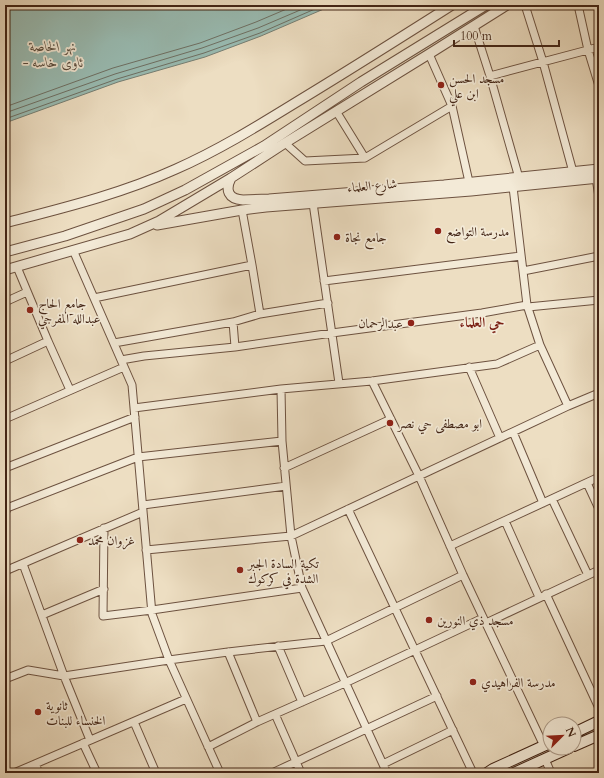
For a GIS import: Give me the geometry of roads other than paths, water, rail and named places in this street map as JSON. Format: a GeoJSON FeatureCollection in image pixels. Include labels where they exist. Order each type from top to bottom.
{"type":"FeatureCollection","features":[{"type":"Feature","properties":{"kind":"main road"},"geometry":{"type":"LineString","coordinates":[[582,729],[599,721]]}},
{"type":"Feature","properties":{"kind":"main road"},"geometry":{"type":"LineString","coordinates":[[582,743],[598,738]]}},
{"type":"Feature","properties":{"kind":"main road"},"geometry":{"type":"LineString","coordinates":[[487,773],[492,769],[542,747]]}},
{"type":"Feature","properties":{"kind":"main road"},"geometry":{"type":"LineString","coordinates":[[514,773],[552,756]]}},
{"type":"Feature","properties":{"kind":"street"},"geometry":{"type":"LineString","coordinates":[[5,223],[59,209],[135,186],[176,169],[212,151],[266,120],[353,68],[452,5]]}},
{"type":"Feature","properties":{"kind":"street"},"geometry":{"type":"LineString","coordinates":[[5,270],[130,234],[148,227],[171,215],[231,178],[266,150],[361,82],[486,5]]}},
{"type":"Feature","properties":{"kind":"street"},"geometry":{"type":"LineString","coordinates":[[5,252],[65,236],[144,209],[266,150],[285,143],[507,5]]}},
{"type":"Feature","properties":{"kind":"street"},"geometry":{"type":"LineString","coordinates":[[525,5],[543,62],[573,172]]}},
{"type":"Feature","properties":{"kind":"street"},"geometry":{"type":"LineString","coordinates":[[578,5],[588,50],[599,86]]}},
{"type":"Feature","properties":{"kind":"street"},"geometry":{"type":"LineString","coordinates":[[474,26],[519,178]]}},
{"type":"Feature","properties":{"kind":"street"},"geometry":{"type":"LineString","coordinates":[[490,76],[599,47]]}},
{"type":"Feature","properties":{"kind":"street"},"geometry":{"type":"LineString","coordinates":[[429,54],[452,106],[469,182]]}},
{"type":"Feature","properties":{"kind":"street"},"geometry":{"type":"LineString","coordinates":[[353,68],[361,82]]}},
{"type":"Feature","properties":{"kind":"street"},"geometry":{"type":"LineString","coordinates":[[285,143],[305,161],[365,158],[452,106]]}},
{"type":"Feature","properties":{"kind":"street"},"geometry":{"type":"LineString","coordinates":[[336,111],[365,158]]}},
{"type":"Feature","properties":{"kind":"street","name":"شارع العلماء"},"geometry":{"type":"LineString","coordinates":[[231,178],[228,184],[228,191],[233,197],[243,200],[519,178],[573,172],[598,175]]}},
{"type":"Feature","properties":{"kind":"street"},"geometry":{"type":"LineString","coordinates":[[598,175],[599,197]]}},
{"type":"Feature","properties":{"kind":"street","name":"شارع العلماء"},"geometry":{"type":"LineString","coordinates":[[148,227],[242,210],[513,187],[598,175]]}},
{"type":"Feature","properties":{"kind":"street"},"geometry":{"type":"LineString","coordinates":[[513,187],[528,306],[540,345],[568,406]]}},
{"type":"Feature","properties":{"kind":"street"},"geometry":{"type":"LineString","coordinates":[[313,203],[339,383]]}},
{"type":"Feature","properties":{"kind":"street"},"geometry":{"type":"LineString","coordinates":[[242,210],[260,314]]}},
{"type":"Feature","properties":{"kind":"street"},"geometry":{"type":"LineString","coordinates":[[73,250],[132,385],[152,614],[169,660],[220,773]]}},
{"type":"Feature","properties":{"kind":"street"},"geometry":{"type":"LineString","coordinates":[[324,281],[521,256]]}},
{"type":"Feature","properties":{"kind":"street"},"geometry":{"type":"LineString","coordinates":[[523,271],[599,256]]}},
{"type":"Feature","properties":{"kind":"street"},"geometry":{"type":"LineString","coordinates":[[94,298],[252,265]]}},
{"type":"Feature","properties":{"kind":"street"},"geometry":{"type":"LineString","coordinates":[[17,267],[70,390]]}},
{"type":"Feature","properties":{"kind":"street"},"geometry":{"type":"LineString","coordinates":[[5,302],[27,292]]}},
{"type":"Feature","properties":{"kind":"street"},"geometry":{"type":"LineString","coordinates":[[5,419],[70,390],[123,363],[144,356],[235,347],[332,332],[528,306],[599,300]]}},
{"type":"Feature","properties":{"kind":"street"},"geometry":{"type":"LineString","coordinates":[[114,344],[233,322],[260,314],[328,303]]}},
{"type":"Feature","properties":{"kind":"street"},"geometry":{"type":"LineString","coordinates":[[233,322],[235,347]]}},
{"type":"Feature","properties":{"kind":"street"},"geometry":{"type":"LineString","coordinates":[[5,361],[48,341]]}},
{"type":"Feature","properties":{"kind":"street"},"geometry":{"type":"LineString","coordinates":[[134,408],[497,364],[540,345]]}},
{"type":"Feature","properties":{"kind":"street"},"geometry":{"type":"LineString","coordinates":[[469,367],[500,438]]}},
{"type":"Feature","properties":{"kind":"street"},"geometry":{"type":"LineString","coordinates":[[372,380],[419,476],[484,620],[542,735]]}},
{"type":"Feature","properties":{"kind":"street"},"geometry":{"type":"LineString","coordinates":[[281,389],[282,441],[291,536],[302,588],[387,773]]}},
{"type":"Feature","properties":{"kind":"street"},"geometry":{"type":"LineString","coordinates":[[146,550],[291,536],[568,406],[599,393]]}},
{"type":"Feature","properties":{"kind":"street"},"geometry":{"type":"LineString","coordinates":[[5,468],[135,417]]}},
{"type":"Feature","properties":{"kind":"street"},"geometry":{"type":"LineString","coordinates":[[284,468],[391,419]]}},
{"type":"Feature","properties":{"kind":"street"},"geometry":{"type":"LineString","coordinates":[[512,432],[543,503]]}},
{"type":"Feature","properties":{"kind":"street"},"geometry":{"type":"LineString","coordinates":[[6,508],[138,457],[282,441]]}},
{"type":"Feature","properties":{"kind":"street"},"geometry":{"type":"LineString","coordinates":[[450,546],[599,477]]}},
{"type":"Feature","properties":{"kind":"street"},"geometry":{"type":"LineString","coordinates":[[587,483],[599,509]]}},
{"type":"Feature","properties":{"kind":"street"},"geometry":{"type":"LineString","coordinates":[[5,571],[104,528],[143,508],[286,486]]}},
{"type":"Feature","properties":{"kind":"street"},"geometry":{"type":"LineString","coordinates":[[552,499],[588,575]]}},
{"type":"Feature","properties":{"kind":"street"},"geometry":{"type":"LineString","coordinates":[[348,509],[473,773]]}},
{"type":"Feature","properties":{"kind":"street"},"geometry":{"type":"LineString","coordinates":[[505,521],[599,708]]}},
{"type":"Feature","properties":{"kind":"street"},"geometry":{"type":"LineString","coordinates":[[104,528],[103,616],[302,588]]}},
{"type":"Feature","properties":{"kind":"street"},"geometry":{"type":"LineString","coordinates":[[23,564],[64,676],[97,773]]}},
{"type":"Feature","properties":{"kind":"street"},"geometry":{"type":"LineString","coordinates":[[208,747],[257,722],[415,650],[599,570]]}},
{"type":"Feature","properties":{"kind":"street"},"geometry":{"type":"LineString","coordinates":[[5,677],[28,670],[64,676],[228,652],[326,641],[463,575]]}},
{"type":"Feature","properties":{"kind":"street"},"geometry":{"type":"LineString","coordinates":[[42,614],[104,589]]}},
{"type":"Feature","properties":{"kind":"street"},"geometry":{"type":"LineString","coordinates":[[278,646],[302,702]]}},
{"type":"Feature","properties":{"kind":"street"},"geometry":{"type":"LineString","coordinates":[[228,652],[257,722]]}},
{"type":"Feature","properties":{"kind":"street"},"geometry":{"type":"LineString","coordinates":[[272,773],[437,696]]}},
{"type":"Feature","properties":{"kind":"street"},"geometry":{"type":"LineString","coordinates":[[14,773],[186,699]]}},
{"type":"Feature","properties":{"kind":"street"},"geometry":{"type":"LineString","coordinates":[[275,714],[301,773]]}},
{"type":"Feature","properties":{"kind":"street"},"geometry":{"type":"LineString","coordinates":[[134,722],[156,773]]}},
{"type":"Feature","properties":{"kind":"street"},"geometry":{"type":"LineString","coordinates":[[383,764],[453,730]]}},
{"type":"Feature","properties":{"kind":"street"},"geometry":{"type":"LineString","coordinates":[[545,759],[551,773]]}},
{"type":"Feature","properties":{"kind":"street"},"geometry":{"type":"LineString","coordinates":[[35,764],[39,773]]}},
{"type":"Feature","properties":{"kind":"water","name":"نهر الخاصة - ئاوی خاسە"},"geometry":{"type":"Polygon","coordinates":[[[5,5],[333,5],[261,36],[205,57],[118,82],[5,123],[5,5]]]}},
{"type":"Feature","properties":{"kind":"place","name":"مسجد الحسن ابن علي"},"geometry":{"type":"Point","coordinates":[441,85]}},
{"type":"Feature","properties":{"kind":"place","name":"مدرسة التواضع"},"geometry":{"type":"Point","coordinates":[438,231]}},
{"type":"Feature","properties":{"kind":"place","name":"جامع نجاة"},"geometry":{"type":"Point","coordinates":[337,237]}},
{"type":"Feature","properties":{"kind":"place","name":"جامع الحاج عبدالله المفرجي"},"geometry":{"type":"Point","coordinates":[30,310]}},
{"type":"Feature","properties":{"kind":"place","name":"عبدالرحمان"},"geometry":{"type":"Point","coordinates":[411,323]}},
{"type":"Feature","properties":{"kind":"place","name":"ابو مصطفى حي نصر"},"geometry":{"type":"Point","coordinates":[390,423]}},
{"type":"Feature","properties":{"kind":"place","name":"غزوان محمد"},"geometry":{"type":"Point","coordinates":[80,540]}},
{"type":"Feature","properties":{"kind":"place","name":"تكية السادة الجبر الشدة في كركوك"},"geometry":{"type":"Point","coordinates":[240,570]}},
{"type":"Feature","properties":{"kind":"place","name":"مسجد ذي النورين"},"geometry":{"type":"Point","coordinates":[429,620]}},
{"type":"Feature","properties":{"kind":"place","name":"مدرسة الفراهيدي"},"geometry":{"type":"Point","coordinates":[473,682]}},
{"type":"Feature","properties":{"kind":"place","name":"ثانوية الخنساء للبنات"},"geometry":{"type":"Point","coordinates":[38,712]}},
{"type":"Feature","properties":{"kind":"district","name":"حي العلماء"},"geometry":{"type":"Point","coordinates":[482,322]}}]}
